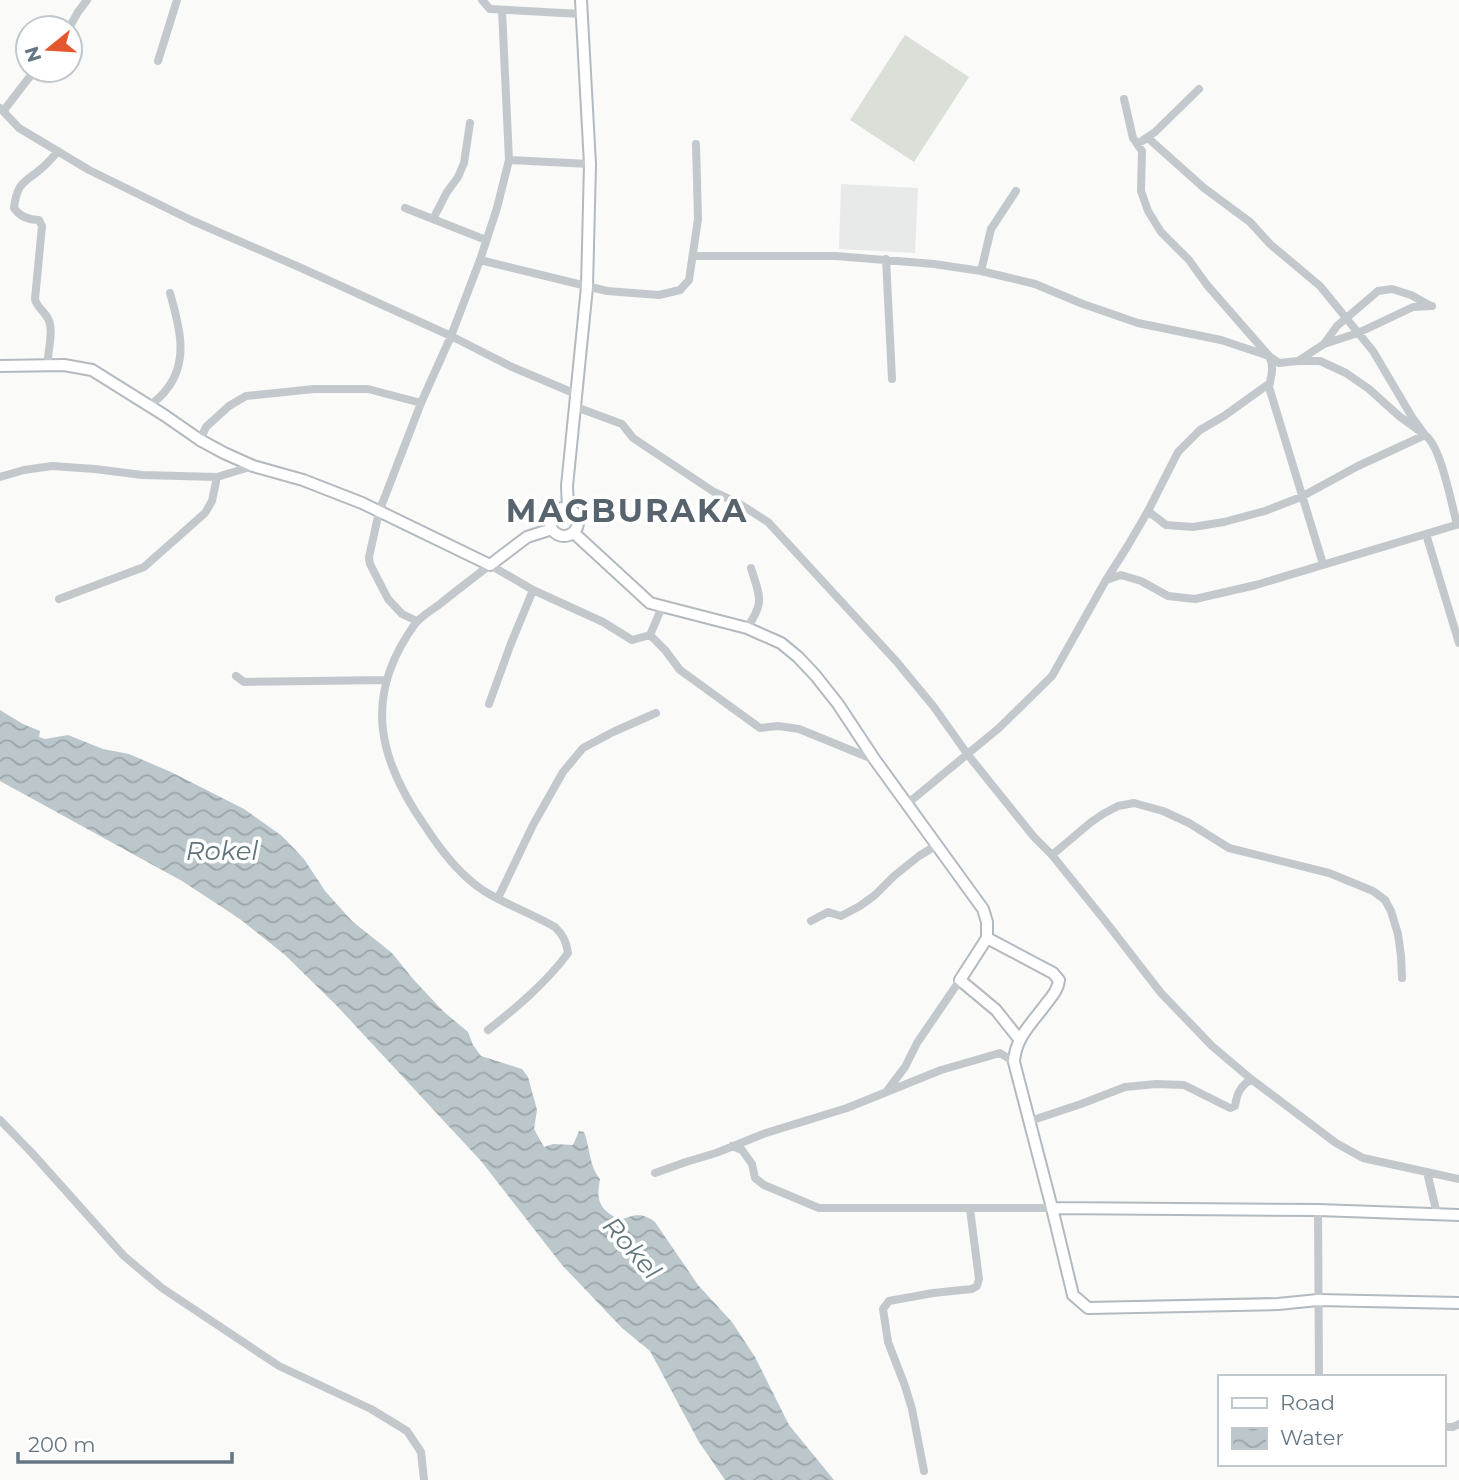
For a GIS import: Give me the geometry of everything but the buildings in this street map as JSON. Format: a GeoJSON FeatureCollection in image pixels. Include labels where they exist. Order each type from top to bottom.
{"type":"FeatureCollection","features":[{"type":"Feature","properties":{"kind":"street"},"geometry":{"type":"LineString","coordinates":[[158,61],[177,0]]}},
{"type":"Feature","properties":{"kind":"street"},"geometry":{"type":"LineString","coordinates":[[482,0],[490,9],[581,14]]}},
{"type":"Feature","properties":{"kind":"street"},"geometry":{"type":"LineString","coordinates":[[568,508],[567,486],[587,287],[590,164],[581,0]]}},
{"type":"Feature","properties":{"kind":"street"},"geometry":{"type":"LineString","coordinates":[[416,621],[402,614],[388,599],[369,557],[379,512],[480,260],[509,160],[502,10]]}},
{"type":"Feature","properties":{"kind":"street"},"geometry":{"type":"LineString","coordinates":[[23,84],[2,109],[19,128],[89,170],[192,221],[451,335],[512,367],[576,394]]}},
{"type":"Feature","properties":{"kind":"street"},"geometry":{"type":"LineString","coordinates":[[1138,143],[1155,132],[1199,89]]}},
{"type":"Feature","properties":{"kind":"street"},"geometry":{"type":"LineString","coordinates":[[1106,580],[1121,575],[1141,581],[1168,596],[1195,599],[1256,585],[1458,524],[1438,454],[1430,438],[1346,373],[1320,361],[1279,363],[1269,356],[1207,285],[1189,260],[1161,232],[1148,211],[1142,191],[1142,151],[1133,138],[1124,99]]}},
{"type":"Feature","properties":{"kind":"street"},"geometry":{"type":"LineString","coordinates":[[433,219],[464,163],[470,123]]}},
{"type":"Feature","properties":{"kind":"street"},"geometry":{"type":"LineString","coordinates":[[1138,143],[1148,138],[1204,188],[1250,222],[1270,244],[1320,286],[1373,351],[1425,435]]}},
{"type":"Feature","properties":{"kind":"street"},"geometry":{"type":"LineString","coordinates":[[480,260],[607,291],[659,295],[680,290],[689,280],[694,256],[698,219],[696,144]]}},
{"type":"Feature","properties":{"kind":"street"},"geometry":{"type":"LineString","coordinates":[[48,365],[51,325],[35,304],[42,226],[39,220],[30,220],[13,208],[16,194],[24,180],[58,151]]}},
{"type":"Feature","properties":{"kind":"street"},"geometry":{"type":"LineString","coordinates":[[509,160],[590,164]]}},
{"type":"Feature","properties":{"kind":"street"},"geometry":{"type":"LineString","coordinates":[[981,271],[991,229],[1016,191]]}},
{"type":"Feature","properties":{"kind":"street"},"geometry":{"type":"LineString","coordinates":[[405,208],[486,240]]}},
{"type":"Feature","properties":{"kind":"street"},"geometry":{"type":"LineString","coordinates":[[694,256],[836,256],[934,264],[981,271],[1035,284],[1138,323],[1221,340],[1269,356],[1273,364],[1269,387],[1323,564]]}},
{"type":"Feature","properties":{"kind":"street"},"geometry":{"type":"LineString","coordinates":[[886,260],[892,379]]}},
{"type":"Feature","properties":{"kind":"street"},"geometry":{"type":"LineString","coordinates":[[1298,361],[1324,344],[1413,307],[1432,306],[1392,289],[1378,291],[1337,326],[1324,344]]}},
{"type":"Feature","properties":{"kind":"street"},"geometry":{"type":"LineString","coordinates":[[150,406],[168,389],[181,352],[179,325],[170,293]]}},
{"type":"Feature","properties":{"kind":"street"},"geometry":{"type":"LineString","coordinates":[[0,366],[64,365],[92,370],[224,453],[253,466],[362,503],[490,565],[533,590],[603,622],[632,640],[650,635]]}},
{"type":"Feature","properties":{"kind":"street"},"geometry":{"type":"LineString","coordinates":[[907,804],[999,728],[1052,676],[1148,511],[1178,452],[1200,430],[1270,383]]}},
{"type":"Feature","properties":{"kind":"street"},"geometry":{"type":"LineString","coordinates":[[200,440],[206,427],[229,406],[246,396],[314,389],[369,389],[421,403]]}},
{"type":"Feature","properties":{"kind":"street"},"geometry":{"type":"LineString","coordinates":[[576,407],[622,424],[633,438],[714,492],[740,504],[768,522],[896,660],[968,755],[1161,993],[1212,1046],[1336,1143],[1363,1158],[1459,1179]]}},
{"type":"Feature","properties":{"kind":"street"},"geometry":{"type":"LineString","coordinates":[[1148,511],[1166,525],[1193,527],[1265,511],[1301,497],[1358,466],[1425,435]]}},
{"type":"Feature","properties":{"kind":"street"},"geometry":{"type":"LineString","coordinates":[[0,477],[52,466],[142,475],[217,477],[253,466]]}},
{"type":"Feature","properties":{"kind":"street"},"geometry":{"type":"LineString","coordinates":[[127,578],[144,567],[205,513],[212,501],[217,477]]}},
{"type":"Feature","properties":{"kind":"street"},"geometry":{"type":"LineString","coordinates":[[559,508],[568,508],[575,512],[579,524],[574,533],[562,537],[552,529],[550,519],[559,508]]}},
{"type":"Feature","properties":{"kind":"street"},"geometry":{"type":"LineString","coordinates":[[488,1030],[513,1011],[559,965],[568,953],[564,936],[555,927],[484,890],[452,863],[433,839],[404,795],[386,751],[382,714],[384,692],[392,665],[416,621],[527,537],[552,529]]}},
{"type":"Feature","properties":{"kind":"street"},"geometry":{"type":"LineString","coordinates":[[574,533],[650,603],[747,628],[781,643],[798,657],[838,704],[875,760],[983,909],[987,937],[887,1092]]}},
{"type":"Feature","properties":{"kind":"street"},"geometry":{"type":"LineString","coordinates":[[1426,534],[1459,643]]}},
{"type":"Feature","properties":{"kind":"street"},"geometry":{"type":"LineString","coordinates":[[59,599],[144,567]]}},
{"type":"Feature","properties":{"kind":"street"},"geometry":{"type":"LineString","coordinates":[[747,628],[759,608],[761,599],[751,568]]}},
{"type":"Feature","properties":{"kind":"street"},"geometry":{"type":"LineString","coordinates":[[489,704],[533,590]]}},
{"type":"Feature","properties":{"kind":"street"},"geometry":{"type":"LineString","coordinates":[[650,635],[662,607]]}},
{"type":"Feature","properties":{"kind":"street"},"geometry":{"type":"LineString","coordinates":[[650,635],[666,650],[680,670],[760,728],[778,726],[799,729],[875,760]]}},
{"type":"Feature","properties":{"kind":"street"},"geometry":{"type":"LineString","coordinates":[[236,676],[244,682],[387,680]]}},
{"type":"Feature","properties":{"kind":"street"},"geometry":{"type":"LineString","coordinates":[[498,898],[545,803],[563,772],[583,748],[656,713]]}},
{"type":"Feature","properties":{"kind":"street"},"geometry":{"type":"LineString","coordinates":[[1052,856],[1090,823],[1118,806],[1133,803],[1163,811],[1189,823],[1229,848],[1329,873],[1373,891],[1385,900],[1391,911],[1400,945],[1402,978]]}},
{"type":"Feature","properties":{"kind":"street"},"geometry":{"type":"LineString","coordinates":[[811,921],[828,912],[841,916],[860,906],[919,856],[937,845]]}},
{"type":"Feature","properties":{"kind":"street"},"geometry":{"type":"LineString","coordinates":[[987,937],[1053,973],[1059,980],[1056,991],[1019,1039],[1014,1062],[1073,1295],[1088,1308],[1278,1304],[1318,1300],[1459,1303]]}},
{"type":"Feature","properties":{"kind":"street"},"geometry":{"type":"LineString","coordinates":[[960,980],[996,1010],[1019,1039]]}},
{"type":"Feature","properties":{"kind":"street"},"geometry":{"type":"LineString","coordinates":[[655,1173],[763,1134],[847,1108],[941,1070],[1000,1054],[1014,1062]]}},
{"type":"Feature","properties":{"kind":"street"},"geometry":{"type":"LineString","coordinates":[[1030,1121],[1125,1087],[1156,1084],[1184,1085],[1230,1108],[1235,1106],[1242,1086],[1251,1079]]}},
{"type":"Feature","properties":{"kind":"street"},"geometry":{"type":"LineString","coordinates":[[0,1120],[124,1256],[162,1288],[279,1366],[371,1409],[407,1431],[421,1452],[424,1480]]}},
{"type":"Feature","properties":{"kind":"street"},"geometry":{"type":"LineString","coordinates":[[732,1146],[742,1150],[752,1164],[755,1178],[764,1185],[819,1208],[1318,1210],[1459,1215]]}},
{"type":"Feature","properties":{"kind":"street"},"geometry":{"type":"LineString","coordinates":[[1427,1172],[1437,1214]]}},
{"type":"Feature","properties":{"kind":"street"},"geometry":{"type":"LineString","coordinates":[[923,1471],[912,1409],[888,1342],[883,1309],[889,1301],[972,1289],[977,1286],[979,1279],[970,1209]]}},
{"type":"Feature","properties":{"kind":"street"},"geometry":{"type":"LineString","coordinates":[[1318,1210],[1319,1375]]}},
{"type":"Feature","properties":{"kind":"shaded area"},"geometry":{"type":"Polygon","coordinates":[[[905,35],[969,77],[914,162],[850,120],[905,35]]]}},
{"type":"Feature","properties":{"kind":"shaded area"},"geometry":{"type":"Polygon","coordinates":[[[841,184],[918,188],[915,253],[839,249],[841,184]]]}},
{"type":"Feature","properties":{"kind":"water","name":"Rokel"},"geometry":{"type":"Polygon","coordinates":[[[0,710],[40,731],[39,737],[45,739],[68,735],[103,749],[129,754],[171,772],[244,809],[282,836],[304,859],[325,891],[352,921],[392,953],[443,1011],[468,1032],[481,1056],[522,1069],[528,1077],[537,1110],[534,1129],[544,1147],[553,1144],[573,1145],[579,1131],[584,1132],[596,1174],[600,1179],[598,1193],[603,1208],[620,1220],[638,1215],[655,1222],[698,1285],[732,1322],[755,1357],[789,1425],[834,1480],[725,1480],[699,1442],[650,1351],[622,1328],[562,1265],[481,1161],[337,1006],[285,955],[240,919],[182,881],[0,781],[0,710]]]}},
{"type":"Feature","properties":{"kind":"district","name":"MAGBURAKA"},"geometry":{"type":"Point","coordinates":[627,511]}}]}
